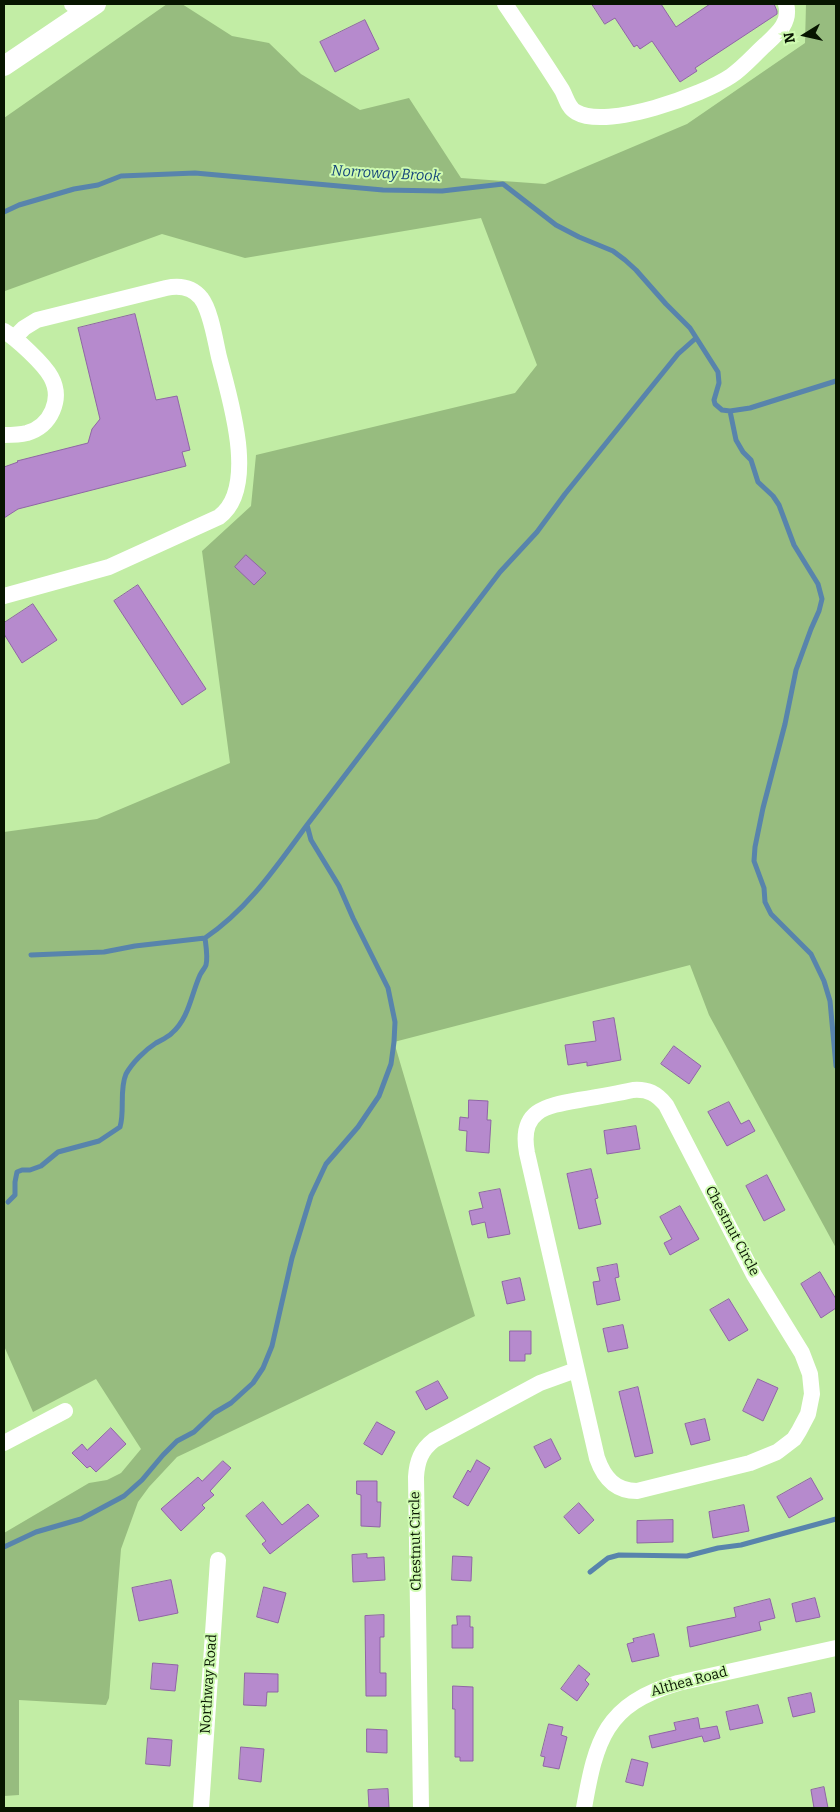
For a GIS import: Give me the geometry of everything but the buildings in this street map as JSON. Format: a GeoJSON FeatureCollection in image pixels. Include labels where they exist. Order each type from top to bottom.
{"type":"FeatureCollection","features":[{"type":"Feature","properties":{"kind":"main road"},"geometry":{"type":"LineString","coordinates":[[4,66],[83,7]]}},
{"type":"Feature","properties":{"kind":"street"},"geometry":{"type":"LineString","coordinates":[[505,4],[562,90],[570,108],[580,114],[592,117],[631,113],[672,102],[712,87],[742,68],[777,34],[787,20],[786,4]]}},
{"type":"Feature","properties":{"kind":"street"},"geometry":{"type":"LineString","coordinates":[[4,436],[28,433],[42,425],[52,411],[56,397],[54,384],[48,372],[9,334],[47,317],[166,288],[183,287],[193,291],[205,304],[238,430],[239,459],[233,500],[226,513],[109,567],[4,596]]}},
{"type":"Feature","properties":{"kind":"street","name":"Chestnut Circle"},"geometry":{"type":"LineString","coordinates":[[633,1090],[649,1091],[661,1099],[670,1112],[750,1267],[802,1353],[812,1383],[811,1404],[804,1424],[794,1439],[768,1456],[741,1466],[644,1490],[630,1491],[613,1484],[603,1473],[576,1370],[527,1153],[526,1130],[532,1116],[550,1105],[633,1090]]}},
{"type":"Feature","properties":{"kind":"street","name":"Chestnut Circle"},"geometry":{"type":"LineString","coordinates":[[421,1808],[416,1551],[416,1477],[418,1462],[423,1449],[434,1440],[540,1383],[576,1370]]}},
{"type":"Feature","properties":{"kind":"street"},"geometry":{"type":"LineString","coordinates":[[4,1443],[65,1412]]}},
{"type":"Feature","properties":{"kind":"street","name":"Northway Road"},"geometry":{"type":"LineString","coordinates":[[201,1808],[218,1560]]}},
{"type":"Feature","properties":{"kind":"street","name":"Althea Road"},"geometry":{"type":"LineString","coordinates":[[584,1808],[593,1762],[602,1738],[614,1719],[627,1705],[636,1699],[678,1683],[836,1648]]}},
{"type":"Feature","properties":{"kind":"green space"},"geometry":{"type":"Polygon","coordinates":[[[167,4],[182,4],[232,36],[269,43],[301,74],[360,110],[409,98],[461,178],[545,184],[687,124],[805,43],[806,4],[836,4],[836,1248],[709,1015],[690,965],[394,1042],[475,1316],[177,1457],[149,1487],[138,1502],[121,1549],[109,1698],[106,1705],[19,1700],[19,1795],[4,1796],[4,1533],[89,1483],[107,1480],[121,1473],[141,1449],[96,1379],[33,1412],[4,1346],[4,832],[97,819],[230,763],[202,551],[251,506],[256,455],[515,393],[537,365],[481,218],[245,258],[162,234],[5,291],[4,118],[167,4]]]}},
{"type":"Feature","properties":{"kind":"waterway","name":"Norroway Brook"},"geometry":{"type":"LineString","coordinates":[[4,212],[19,205],[74,189],[98,185],[121,176],[195,173],[383,190],[442,191],[503,184],[556,225],[613,251],[636,270],[690,328],[718,372],[719,383],[714,400],[715,404],[722,410],[730,411],[750,408],[836,381]]}},
{"type":"Feature","properties":{"kind":"waterway"},"geometry":{"type":"LineString","coordinates":[[4,1547],[36,1532],[81,1519],[124,1496],[142,1480],[177,1441],[194,1432],[214,1413],[231,1403],[253,1383],[263,1368],[272,1346],[292,1258],[311,1196],[326,1164],[358,1127],[379,1096],[391,1064],[394,1042],[395,1022],[388,988],[339,886],[311,840],[307,825],[500,572],[537,532],[565,494],[678,354],[696,338]]}},
{"type":"Feature","properties":{"kind":"waterway"},"geometry":{"type":"LineString","coordinates":[[730,411],[736,440],[743,452],[751,460],[758,482],[773,496],[779,505],[794,545],[818,584],[822,599],[796,670],[785,724],[763,808],[754,861],[764,888],[765,902],[771,914],[811,954],[824,981],[830,1001],[836,1066]]}},
{"type":"Feature","properties":{"kind":"waterway"},"geometry":{"type":"LineString","coordinates":[[8,1202],[15,1195],[17,1172],[41,1166],[58,1152],[99,1141],[120,1127],[123,1087],[126,1074],[143,1053],[166,1038],[178,1027],[206,965],[205,938],[248,901],[307,825]]}},
{"type":"Feature","properties":{"kind":"waterway"},"geometry":{"type":"LineString","coordinates":[[31,955],[104,952],[135,946],[205,938]]}},
{"type":"Feature","properties":{"kind":"waterway"},"geometry":{"type":"LineString","coordinates":[[590,1572],[608,1558],[619,1555],[687,1556],[718,1548],[741,1545],[836,1519]]}}]}
